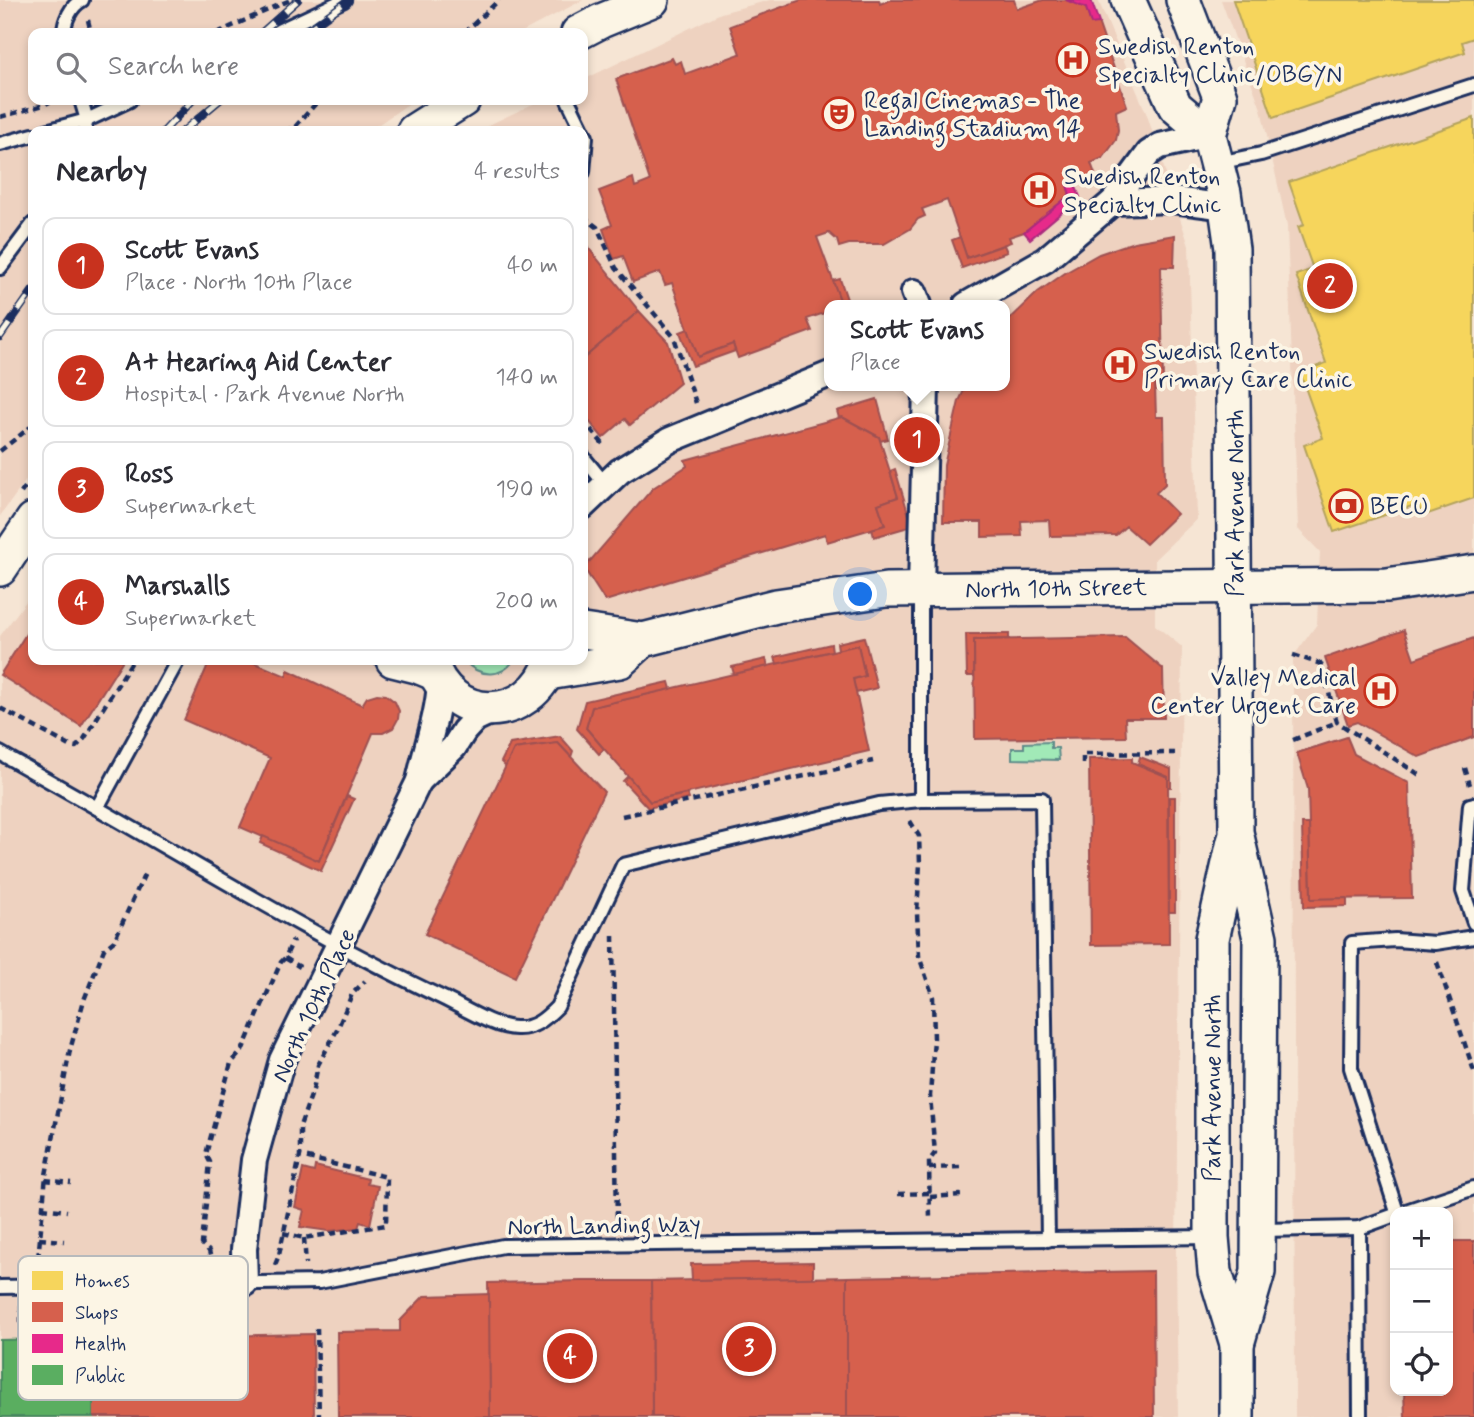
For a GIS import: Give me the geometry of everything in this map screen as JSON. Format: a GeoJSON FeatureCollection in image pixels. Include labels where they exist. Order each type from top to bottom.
{"type":"FeatureCollection","features":[{"type":"Feature","properties":{"kind":"street"},"geometry":{"type":"LineString","coordinates":[[588,28],[652,0]]}},
{"type":"Feature","properties":{"kind":"street"},"geometry":{"type":"LineString","coordinates":[[1128,0],[1175,106],[1213,149]]}},
{"type":"Feature","properties":{"kind":"street","name":"Park Avenue North"},"geometry":{"type":"LineString","coordinates":[[1183,0],[1220,97],[1213,149],[1227,207],[1233,270],[1236,832],[1260,938],[1258,1272],[1237,1344],[1237,1417]]}},
{"type":"Feature","properties":{"kind":"street"},"geometry":{"type":"LineString","coordinates":[[422,126],[455,105]]}},
{"type":"Feature","properties":{"kind":"street"},"geometry":{"type":"LineString","coordinates":[[975,300],[1045,260],[1113,202],[1149,153],[1160,146],[1213,149]]}},
{"type":"Feature","properties":{"kind":"street"},"geometry":{"type":"LineString","coordinates":[[1113,202],[1173,200],[1227,207]]}},
{"type":"Feature","properties":{"kind":"street"},"geometry":{"type":"LineString","coordinates":[[588,501],[620,471],[670,440],[824,376]]}},
{"type":"Feature","properties":{"kind":"street"},"geometry":{"type":"LineString","coordinates":[[921,589],[926,391]]}},
{"type":"Feature","properties":{"kind":"street"},"geometry":{"type":"LineString","coordinates":[[0,569],[28,527]]}},
{"type":"Feature","properties":{"kind":"street","name":"North 10th Street"},"geometry":{"type":"LineString","coordinates":[[588,631],[643,640],[776,606],[886,590],[1387,585],[1474,572]]}},
{"type":"Feature","properties":{"kind":"street","name":"North 10th Street"},"geometry":{"type":"LineString","coordinates":[[588,663],[620,660],[643,640]]}},
{"type":"Feature","properties":{"kind":"street"},"geometry":{"type":"LineString","coordinates":[[413,665],[435,672],[448,692],[462,702],[478,708],[496,709],[513,705],[528,697],[540,687],[550,666]]}},
{"type":"Feature","properties":{"kind":"street","name":"North 10th Place"},"geometry":{"type":"LineString","coordinates":[[244,1256],[249,1194],[261,1128],[282,1060],[419,781],[429,734],[438,708],[435,672]]}},
{"type":"Feature","properties":{"kind":"street","name":"North 10th Place"},"geometry":{"type":"LineString","coordinates":[[419,781],[454,747],[475,719],[496,709]]}},
{"type":"Feature","properties":{"kind":"street","name":"Park Avenue North"},"geometry":{"type":"LineString","coordinates":[[1236,832],[1212,939],[1212,1237],[1215,1272],[1237,1344]]}},
{"type":"Feature","properties":{"kind":"lane"},"geometry":{"type":"LineString","coordinates":[[64,28],[75,4],[82,0]]}},
{"type":"Feature","properties":{"kind":"lane"},"geometry":{"type":"LineString","coordinates":[[285,28],[344,0]]}},
{"type":"Feature","properties":{"kind":"lane"},"geometry":{"type":"LineString","coordinates":[[1213,149],[1261,154],[1474,85]]}},
{"type":"Feature","properties":{"kind":"lane"},"geometry":{"type":"LineString","coordinates":[[82,105],[86,125],[121,105]]}},
{"type":"Feature","properties":{"kind":"lane"},"geometry":{"type":"LineString","coordinates":[[570,105],[581,126]]}},
{"type":"Feature","properties":{"kind":"lane"},"geometry":{"type":"LineString","coordinates":[[0,144],[28,136]]}},
{"type":"Feature","properties":{"kind":"lane"},"geometry":{"type":"LineString","coordinates":[[0,268],[28,231]]}},
{"type":"Feature","properties":{"kind":"lane"},"geometry":{"type":"LineString","coordinates":[[588,463],[605,484]]}},
{"type":"Feature","properties":{"kind":"lane"},"geometry":{"type":"LineString","coordinates":[[921,589],[921,800]]}},
{"type":"Feature","properties":{"kind":"lane"},"geometry":{"type":"LineString","coordinates":[[97,808],[175,665]]}},
{"type":"Feature","properties":{"kind":"lane"},"geometry":{"type":"LineString","coordinates":[[0,753],[339,946],[498,1024],[514,1029],[531,1027],[545,1019],[557,1007],[623,865],[879,804],[921,800],[1042,799],[1048,1240]]}},
{"type":"Feature","properties":{"kind":"lane"},"geometry":{"type":"LineString","coordinates":[[1474,804],[1470,805],[1463,891],[1474,923]]}},
{"type":"Feature","properties":{"kind":"lane"},"geometry":{"type":"LineString","coordinates":[[1394,1207],[1351,1068],[1352,943],[1395,940],[1435,943],[1474,937]]}},
{"type":"Feature","properties":{"kind":"lane"},"geometry":{"type":"LineString","coordinates":[[1418,1207],[1474,1188]]}},
{"type":"Feature","properties":{"kind":"lane"},"geometry":{"type":"LineString","coordinates":[[1260,1230],[1359,1228],[1390,1216]]}},
{"type":"Feature","properties":{"kind":"lane"},"geometry":{"type":"LineString","coordinates":[[1359,1228],[1360,1417]]}},
{"type":"Feature","properties":{"kind":"lane","name":"North Landing Way"},"geometry":{"type":"LineString","coordinates":[[248,1283],[319,1282],[503,1246],[1212,1237]]}},
{"type":"Feature","properties":{"kind":"lane","name":"North Landing Way"},"geometry":{"type":"LineString","coordinates":[[0,1287],[18,1287]]}},
{"type":"Feature","properties":{"kind":"path"},"geometry":{"type":"LineString","coordinates":[[228,28],[290,0]]}},
{"type":"Feature","properties":{"kind":"path"},"geometry":{"type":"LineString","coordinates":[[469,28],[499,0]]}},
{"type":"Feature","properties":{"kind":"path"},"geometry":{"type":"LineString","coordinates":[[0,117],[44,105]]}},
{"type":"Feature","properties":{"kind":"path"},"geometry":{"type":"LineString","coordinates":[[296,126],[315,105]]}},
{"type":"Feature","properties":{"kind":"path"},"geometry":{"type":"LineString","coordinates":[[588,220],[597,227],[616,268],[674,337],[704,426]]}},
{"type":"Feature","properties":{"kind":"path"},"geometry":{"type":"LineString","coordinates":[[588,427],[603,444]]}},
{"type":"Feature","properties":{"kind":"path"},"geometry":{"type":"LineString","coordinates":[[0,451],[28,429]]}},
{"type":"Feature","properties":{"kind":"path"},"geometry":{"type":"LineString","coordinates":[[1293,654],[1321,664],[1337,722],[1423,777]]}},
{"type":"Feature","properties":{"kind":"path"},"geometry":{"type":"LineString","coordinates":[[0,708],[76,747],[84,739],[130,665]]}},
{"type":"Feature","properties":{"kind":"path"},"geometry":{"type":"LineString","coordinates":[[1293,740],[1337,722]]}},
{"type":"Feature","properties":{"kind":"path"},"geometry":{"type":"LineString","coordinates":[[1083,764],[1083,754],[1175,753]]}},
{"type":"Feature","properties":{"kind":"path"},"geometry":{"type":"LineString","coordinates":[[622,816],[873,761]]}},
{"type":"Feature","properties":{"kind":"path"},"geometry":{"type":"LineString","coordinates":[[1465,768],[1474,796]]}},
{"type":"Feature","properties":{"kind":"path"},"geometry":{"type":"LineString","coordinates":[[910,820],[919,836],[919,956],[933,997],[934,1039],[930,1096],[934,1153],[929,1161],[930,1220]]}},
{"type":"Feature","properties":{"kind":"path"},"geometry":{"type":"LineString","coordinates":[[38,1256],[45,1180],[70,1050],[84,1000],[104,949],[114,941],[146,871]]}},
{"type":"Feature","properties":{"kind":"path"},"geometry":{"type":"LineString","coordinates":[[613,932],[617,1226]]}},
{"type":"Feature","properties":{"kind":"path"},"geometry":{"type":"LineString","coordinates":[[211,1256],[202,1244],[210,1162],[206,1154],[231,1063],[242,1051],[293,940]]}},
{"type":"Feature","properties":{"kind":"path"},"geometry":{"type":"LineString","coordinates":[[285,958],[303,968]]}},
{"type":"Feature","properties":{"kind":"path"},"geometry":{"type":"LineString","coordinates":[[1438,968],[1474,1071]]}},
{"type":"Feature","properties":{"kind":"path"},"geometry":{"type":"LineString","coordinates":[[279,1255],[300,1156],[300,1126],[313,1090],[318,1065],[337,1030],[352,993],[368,978]]}},
{"type":"Feature","properties":{"kind":"path"},"geometry":{"type":"LineString","coordinates":[[283,1233],[304,1238],[386,1226],[387,1177],[300,1156]]}},
{"type":"Feature","properties":{"kind":"path"},"geometry":{"type":"LineString","coordinates":[[929,1168],[961,1167]]}},
{"type":"Feature","properties":{"kind":"path"},"geometry":{"type":"LineString","coordinates":[[45,1180],[71,1183]]}},
{"type":"Feature","properties":{"kind":"path"},"geometry":{"type":"LineString","coordinates":[[898,1195],[961,1195]]}},
{"type":"Feature","properties":{"kind":"path"},"geometry":{"type":"LineString","coordinates":[[42,1208],[67,1211]]}},
{"type":"Feature","properties":{"kind":"path"},"geometry":{"type":"LineString","coordinates":[[39,1239],[64,1241]]}},
{"type":"Feature","properties":{"kind":"path"},"geometry":{"type":"LineString","coordinates":[[317,1328],[319,1417]]}},
{"type":"Feature","properties":{"kind":"shaded area"},"geometry":{"type":"Polygon","coordinates":[[[0,0],[583,0],[530,28],[28,28],[28,105],[407,105],[376,126],[28,126],[28,478],[0,516],[0,0]]]}},
{"type":"Feature","properties":{"kind":"shaded area"},"geometry":{"type":"Polygon","coordinates":[[[770,0],[1098,0],[1147,115],[1189,246],[1197,519],[1155,559],[1155,625],[1182,647],[1176,1250],[1178,1417],[0,1417],[0,636],[28,599],[28,665],[588,665],[588,126],[488,126],[531,105],[588,105],[588,78],[721,13],[770,0]]]}},
{"type":"Feature","properties":{"kind":"shaded area"},"geometry":{"type":"Polygon","coordinates":[[[1221,0],[1474,0],[1474,1417],[1295,1417],[1293,657],[1317,624],[1320,552],[1298,529],[1287,226],[1261,109],[1221,0]]]}},
{"type":"Feature","properties":{"kind":"green space"},"geometry":{"type":"Polygon","coordinates":[[[469,665],[510,665],[489,674],[469,665]]]}},
{"type":"Feature","properties":{"kind":"green space"},"geometry":{"type":"Polygon","coordinates":[[[1051,742],[1051,748],[1058,748],[1059,760],[1012,759],[1012,748],[1024,748],[1024,743],[1051,742]]]}},
{"type":"Feature","properties":{"kind":"building: Homes"},"geometry":{"type":"Polygon","coordinates":[[[1233,0],[1474,0],[1474,38],[1462,42],[1465,52],[1273,118],[1233,0]]]}},
{"type":"Feature","properties":{"kind":"building: Homes"},"geometry":{"type":"Polygon","coordinates":[[[1474,118],[1474,498],[1422,516],[1418,504],[1334,532],[1304,445],[1323,438],[1300,373],[1326,363],[1296,275],[1313,269],[1298,227],[1304,225],[1289,182],[1474,118]]]}},
{"type":"Feature","properties":{"kind":"building: Shops"},"geometry":{"type":"Polygon","coordinates":[[[801,0],[879,0],[880,4],[890,0],[1014,0],[1017,9],[1043,0],[1066,0],[1086,8],[1091,24],[1098,22],[1127,106],[1116,111],[1116,140],[1103,158],[1091,163],[1095,174],[1067,185],[1070,195],[1024,232],[1009,237],[1011,242],[967,258],[947,200],[922,209],[925,216],[918,219],[910,229],[884,244],[849,244],[839,247],[837,240],[829,233],[817,237],[840,300],[824,300],[824,313],[807,319],[812,331],[738,358],[733,344],[698,357],[672,283],[665,285],[660,272],[633,282],[623,256],[614,259],[603,229],[612,225],[599,191],[633,178],[635,187],[650,181],[616,79],[672,58],[675,64],[681,61],[685,74],[740,54],[730,26],[801,0]]]}},
{"type":"Feature","properties":{"kind":"building: Shops"},"geometry":{"type":"Polygon","coordinates":[[[1175,235],[1174,267],[1161,267],[1163,384],[1155,385],[1156,417],[1164,417],[1165,484],[1156,493],[1177,514],[1146,544],[1126,526],[1116,535],[1050,536],[1049,520],[1021,521],[1022,536],[982,537],[982,522],[943,522],[944,465],[959,401],[964,391],[1010,391],[1010,319],[1038,292],[1065,273],[1099,254],[1134,242],[1175,235]]]}},
{"type":"Feature","properties":{"kind":"building: Shops"},"geometry":{"type":"Polygon","coordinates":[[[960,237],[967,258],[1004,245],[1007,252],[962,268],[952,240],[960,237]]]}},
{"type":"Feature","properties":{"kind":"building: Shops"},"geometry":{"type":"Polygon","coordinates":[[[588,247],[639,311],[588,355],[588,247]]]}},
{"type":"Feature","properties":{"kind":"building: Shops"},"geometry":{"type":"Polygon","coordinates":[[[840,279],[847,300],[840,300],[833,281],[840,279]]]}},
{"type":"Feature","properties":{"kind":"building: Shops"},"geometry":{"type":"Polygon","coordinates":[[[639,311],[668,342],[680,383],[630,425],[625,419],[603,438],[588,420],[588,355],[639,311]]]}},
{"type":"Feature","properties":{"kind":"building: Shops"},"geometry":{"type":"Polygon","coordinates":[[[688,329],[698,357],[733,344],[735,351],[693,366],[680,332],[688,329]]]}},
{"type":"Feature","properties":{"kind":"building: Shops"},"geometry":{"type":"Polygon","coordinates":[[[877,399],[888,439],[880,441],[879,437],[842,417],[839,418],[837,411],[877,399]]]}},
{"type":"Feature","properties":{"kind":"building: Shops"},"geometry":{"type":"Polygon","coordinates":[[[842,417],[879,437],[898,497],[878,504],[885,525],[827,542],[825,534],[605,601],[588,574],[588,563],[653,488],[687,466],[685,460],[842,417]]]}},
{"type":"Feature","properties":{"kind":"building: Shops"},"geometry":{"type":"Polygon","coordinates":[[[895,469],[912,526],[874,537],[872,529],[885,525],[878,504],[898,497],[890,471],[895,469]]]}},
{"type":"Feature","properties":{"kind":"building: Shops","name":"Valley Medical Center Urgent Care"},"geometry":{"type":"Polygon","coordinates":[[[1404,630],[1414,659],[1474,638],[1474,737],[1419,757],[1357,722],[1348,725],[1325,658],[1404,630]]]}},
{"type":"Feature","properties":{"kind":"building: Shops"},"geometry":{"type":"Polygon","coordinates":[[[28,631],[28,665],[120,665],[81,726],[0,675],[28,631]]]}},
{"type":"Feature","properties":{"kind":"building: Shops"},"geometry":{"type":"Polygon","coordinates":[[[966,634],[1009,634],[1009,639],[974,640],[974,676],[967,676],[966,634]]]}},
{"type":"Feature","properties":{"kind":"building: Shops"},"geometry":{"type":"Polygon","coordinates":[[[864,637],[877,688],[856,693],[853,679],[865,676],[858,645],[838,650],[837,643],[864,637]]]}},
{"type":"Feature","properties":{"kind":"building: Shops"},"geometry":{"type":"Polygon","coordinates":[[[1125,637],[1163,669],[1164,718],[1125,718],[1126,737],[975,739],[974,640],[1125,637]]]}},
{"type":"Feature","properties":{"kind":"building: Shops"},"geometry":{"type":"Polygon","coordinates":[[[831,644],[832,651],[777,664],[775,657],[831,644]]]}},
{"type":"Feature","properties":{"kind":"building: Shops"},"geometry":{"type":"Polygon","coordinates":[[[858,645],[865,676],[853,679],[869,751],[650,802],[586,728],[592,707],[858,645]]]}},
{"type":"Feature","properties":{"kind":"building: Shops"},"geometry":{"type":"Polygon","coordinates":[[[766,659],[768,666],[734,674],[732,667],[766,659]]]}},
{"type":"Feature","properties":{"kind":"building: Shops"},"geometry":{"type":"Polygon","coordinates":[[[208,665],[260,665],[286,676],[288,670],[362,705],[367,697],[386,695],[395,702],[399,711],[393,728],[383,733],[373,733],[319,861],[240,827],[270,758],[184,720],[208,665]]]}},
{"type":"Feature","properties":{"kind":"building: Shops"},"geometry":{"type":"Polygon","coordinates":[[[669,682],[671,689],[592,707],[586,728],[604,749],[599,754],[577,729],[585,701],[669,682]]]}},
{"type":"Feature","properties":{"kind":"building: Shops"},"geometry":{"type":"Polygon","coordinates":[[[560,736],[573,751],[571,757],[558,743],[514,749],[506,767],[501,762],[510,744],[560,736]]]}},
{"type":"Feature","properties":{"kind":"building: Shops"},"geometry":{"type":"Polygon","coordinates":[[[1347,737],[1354,754],[1409,783],[1412,898],[1311,899],[1308,789],[1297,753],[1347,737]]]}},
{"type":"Feature","properties":{"kind":"building: Shops"},"geometry":{"type":"Polygon","coordinates":[[[558,743],[604,792],[515,977],[425,934],[514,749],[558,743]]]}},
{"type":"Feature","properties":{"kind":"building: Shops"},"geometry":{"type":"Polygon","coordinates":[[[1140,757],[1171,769],[1171,787],[1168,787],[1168,777],[1138,764],[1140,757]]]}},
{"type":"Feature","properties":{"kind":"building: Shops"},"geometry":{"type":"Polygon","coordinates":[[[1132,758],[1132,762],[1168,777],[1169,944],[1091,945],[1089,759],[1132,758]]]}},
{"type":"Feature","properties":{"kind":"building: Shops"},"geometry":{"type":"Polygon","coordinates":[[[628,776],[650,802],[687,794],[689,799],[648,808],[623,781],[628,776]]]}},
{"type":"Feature","properties":{"kind":"building: Shops"},"geometry":{"type":"Polygon","coordinates":[[[347,796],[354,799],[321,871],[260,843],[263,836],[319,861],[347,796]]]}},
{"type":"Feature","properties":{"kind":"building: Shops"},"geometry":{"type":"Polygon","coordinates":[[[1169,797],[1175,797],[1175,912],[1169,912],[1169,797]]]}},
{"type":"Feature","properties":{"kind":"building: Shops"},"geometry":{"type":"Polygon","coordinates":[[[1302,824],[1309,824],[1311,899],[1347,898],[1347,906],[1304,907],[1302,824]]]}},
{"type":"Feature","properties":{"kind":"building: Shops"},"geometry":{"type":"Polygon","coordinates":[[[315,1166],[368,1179],[367,1184],[378,1186],[370,1225],[360,1222],[358,1228],[329,1231],[300,1227],[304,1210],[295,1207],[303,1169],[314,1172],[315,1166]]]}},
{"type":"Feature","properties":{"kind":"building: Shops"},"geometry":{"type":"Polygon","coordinates":[[[1453,1241],[1474,1241],[1474,1417],[1405,1417],[1404,1396],[1453,1396],[1453,1241]]]}},
{"type":"Feature","properties":{"kind":"building: Shops"},"geometry":{"type":"Polygon","coordinates":[[[813,1262],[813,1279],[692,1280],[691,1264],[813,1262]]]}},
{"type":"Feature","properties":{"kind":"building: Shops"},"geometry":{"type":"Polygon","coordinates":[[[1153,1271],[1154,1417],[847,1417],[847,1277],[1153,1271]]]}},
{"type":"Feature","properties":{"kind":"building: Shops"},"geometry":{"type":"Polygon","coordinates":[[[847,1277],[847,1417],[652,1417],[651,1281],[847,1277]]]}},
{"type":"Feature","properties":{"kind":"building: Shops"},"geometry":{"type":"Polygon","coordinates":[[[651,1281],[652,1417],[490,1417],[488,1283],[651,1281]]]}},
{"type":"Feature","properties":{"kind":"building: Shops"},"geometry":{"type":"Polygon","coordinates":[[[489,1294],[490,1417],[338,1417],[337,1332],[400,1331],[400,1321],[424,1296],[489,1294]]]}},
{"type":"Feature","properties":{"kind":"building: Shops"},"geometry":{"type":"Polygon","coordinates":[[[313,1334],[314,1417],[93,1417],[93,1400],[248,1400],[248,1335],[313,1334]]]}},
{"type":"Feature","properties":{"kind":"building: Health"},"geometry":{"type":"Polygon","coordinates":[[[1066,0],[1091,0],[1099,23],[1091,24],[1086,8],[1066,0]]]}},
{"type":"Feature","properties":{"kind":"building: Health"},"geometry":{"type":"Polygon","coordinates":[[[1074,182],[1080,197],[1030,239],[1024,232],[1070,195],[1067,185],[1074,182]]]}},
{"type":"Feature","properties":{"kind":"building: Public"},"geometry":{"type":"Polygon","coordinates":[[[0,1340],[18,1340],[18,1400],[93,1400],[93,1417],[0,1417],[0,1340]]]}},
{"type":"Feature","properties":{"kind":"railway"},"geometry":{"type":"LineString","coordinates":[[267,28],[298,0]]}},
{"type":"Feature","properties":{"kind":"railway"},"geometry":{"type":"LineString","coordinates":[[310,28],[349,0]]}},
{"type":"Feature","properties":{"kind":"railway"},"geometry":{"type":"LineString","coordinates":[[169,126],[188,105]]}},
{"type":"Feature","properties":{"kind":"railway"},"geometry":{"type":"LineString","coordinates":[[189,126],[214,105]]}},
{"type":"Feature","properties":{"kind":"railway"},"geometry":{"type":"LineString","coordinates":[[0,337],[28,297]]}},
{"type":"Feature","properties":{"kind":"place","name":"Swedish Renton Specialty Clinic/OBGYN"},"geometry":{"type":"Point","coordinates":[1073,60]}},
{"type":"Feature","properties":{"kind":"place","name":"Regal Cinemas - The Landing Stadium 14"},"geometry":{"type":"Point","coordinates":[839,114]}},
{"type":"Feature","properties":{"kind":"place","name":"Swedish Renton Specialty Clinic"},"geometry":{"type":"Point","coordinates":[1039,190]}},
{"type":"Feature","properties":{"kind":"place","name":"A+ Hearing Aid Center"},"geometry":{"type":"Point","coordinates":[1330,286]}},
{"type":"Feature","properties":{"kind":"place","name":"Swedish Renton Primary Care Clinic"},"geometry":{"type":"Point","coordinates":[1120,365]}},
{"type":"Feature","properties":{"kind":"place","name":"Scott Evans"},"geometry":{"type":"Point","coordinates":[917,440]}},
{"type":"Feature","properties":{"kind":"place","name":"BECU"},"geometry":{"type":"Point","coordinates":[1346,506]}},
{"type":"Feature","properties":{"kind":"place","name":"Valley Medical Center Urgent Care"},"geometry":{"type":"Point","coordinates":[1381,691]}},
{"type":"Feature","properties":{"kind":"place","name":"Ross"},"geometry":{"type":"Point","coordinates":[749,1349]}},
{"type":"Feature","properties":{"kind":"place","name":"Marshalls"},"geometry":{"type":"Point","coordinates":[570,1356]}}]}
